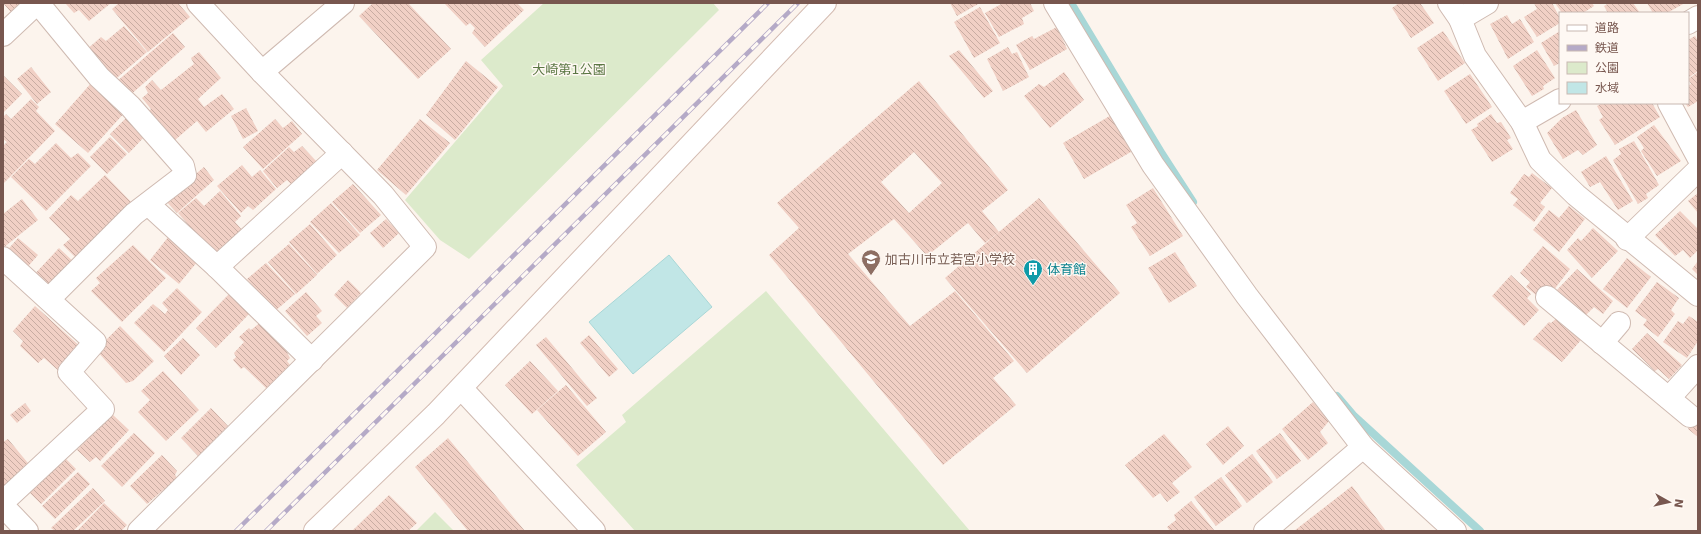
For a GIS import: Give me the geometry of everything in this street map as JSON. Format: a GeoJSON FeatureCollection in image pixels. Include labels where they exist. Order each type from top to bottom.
{"type":"FeatureCollection","features":[{"type":"Feature","properties":{"kind":"street"},"geometry":{"type":"LineString","coordinates":[[3,36],[37,3],[99,77],[130,106],[183,166],[186,175],[134,214],[49,299]]}},
{"type":"Feature","properties":{"kind":"street"},"geometry":{"type":"LineString","coordinates":[[139,531],[425,247],[383,195],[262,72],[198,3]]}},
{"type":"Feature","properties":{"kind":"street"},"geometry":{"type":"LineString","coordinates":[[262,72],[343,3]]}},
{"type":"Feature","properties":{"kind":"street"},"geometry":{"type":"LineString","coordinates":[[315,531],[461,388],[825,3]]}},
{"type":"Feature","properties":{"kind":"street"},"geometry":{"type":"LineString","coordinates":[[1055,3],[1153,165],[1247,296],[1363,447],[1455,531]]}},
{"type":"Feature","properties":{"kind":"street"},"geometry":{"type":"LineString","coordinates":[[1487,3],[1455,11],[1475,56],[1522,122],[1540,160],[1576,195],[1627,239],[1698,295]]}},
{"type":"Feature","properties":{"kind":"street"},"geometry":{"type":"LineString","coordinates":[[1689,22],[1698,17]]}},
{"type":"Feature","properties":{"kind":"street"},"geometry":{"type":"LineString","coordinates":[[1522,122],[1559,101]]}},
{"type":"Feature","properties":{"kind":"street"},"geometry":{"type":"LineString","coordinates":[[1670,104],[1698,157]]}},
{"type":"Feature","properties":{"kind":"street"},"geometry":{"type":"LineString","coordinates":[[217,267],[342,153]]}},
{"type":"Feature","properties":{"kind":"street"},"geometry":{"type":"LineString","coordinates":[[1627,239],[1698,170]]}},
{"type":"Feature","properties":{"kind":"street"},"geometry":{"type":"LineString","coordinates":[[148,204],[217,267],[312,360]]}},
{"type":"Feature","properties":{"kind":"street"},"geometry":{"type":"LineString","coordinates":[[3,258],[95,342],[69,372],[103,409],[3,502]]}},
{"type":"Feature","properties":{"kind":"street"},"geometry":{"type":"LineString","coordinates":[[1547,298],[1690,416]]}},
{"type":"Feature","properties":{"kind":"street"},"geometry":{"type":"LineString","coordinates":[[1602,343],[1619,323]]}},
{"type":"Feature","properties":{"kind":"street"},"geometry":{"type":"LineString","coordinates":[[1669,398],[1698,366]]}},
{"type":"Feature","properties":{"kind":"street"},"geometry":{"type":"LineString","coordinates":[[461,388],[594,531]]}},
{"type":"Feature","properties":{"kind":"street"},"geometry":{"type":"LineString","coordinates":[[1265,531],[1363,447]]}},
{"type":"Feature","properties":{"kind":"street"},"geometry":{"type":"LineString","coordinates":[[3,506],[27,531]]}},
{"type":"Feature","properties":{"kind":"green space","name":"大崎第1公園"},"geometry":{"type":"Polygon","coordinates":[[[544,3],[713,3],[719,10],[469,259],[440,240],[405,200],[503,86],[481,60],[544,3]]]}},
{"type":"Feature","properties":{"kind":"green space"},"geometry":{"type":"Polygon","coordinates":[[[766,291],[970,531],[635,531],[576,465],[626,422],[622,415],[766,291]]]}},
{"type":"Feature","properties":{"kind":"green space"},"geometry":{"type":"Polygon","coordinates":[[[435,512],[454,531],[416,531],[435,512]]]}},
{"type":"Feature","properties":{"kind":"water"},"geometry":{"type":"Polygon","coordinates":[[[669,255],[712,307],[633,374],[589,322],[669,255]]]}},
{"type":"Feature","properties":{"kind":"building"},"geometry":{"type":"Polygon","coordinates":[[[3,3],[31,3],[15,17],[3,3]]]}},
{"type":"Feature","properties":{"kind":"building"},"geometry":{"type":"Polygon","coordinates":[[[65,3],[111,3],[89,21],[79,10],[74,13],[65,3]]]}},
{"type":"Feature","properties":{"kind":"building"},"geometry":{"type":"Polygon","coordinates":[[[119,3],[178,3],[190,17],[148,52],[112,9],[119,3]]]}},
{"type":"Feature","properties":{"kind":"building"},"geometry":{"type":"Polygon","coordinates":[[[373,3],[408,3],[451,49],[418,79],[359,16],[373,3]]]}},
{"type":"Feature","properties":{"kind":"building"},"geometry":{"type":"Polygon","coordinates":[[[444,3],[517,3],[524,10],[485,47],[472,33],[475,28],[470,23],[466,26],[444,3]]]}},
{"type":"Feature","properties":{"kind":"building"},"geometry":{"type":"Polygon","coordinates":[[[950,3],[980,3],[957,16],[950,3]]]}},
{"type":"Feature","properties":{"kind":"building"},"geometry":{"type":"Polygon","coordinates":[[[1003,3],[1030,3],[1034,11],[1022,18],[1024,24],[999,37],[985,13],[1003,3]]]}},
{"type":"Feature","properties":{"kind":"building"},"geometry":{"type":"Polygon","coordinates":[[[1399,3],[1420,3],[1434,23],[1411,38],[1392,8],[1399,3]]]}},
{"type":"Feature","properties":{"kind":"building"},"geometry":{"type":"Polygon","coordinates":[[[1534,3],[1552,3],[1559,16],[1559,24],[1537,37],[1524,17],[1537,9],[1534,3]]]}},
{"type":"Feature","properties":{"kind":"building"},"geometry":{"type":"Polygon","coordinates":[[[1555,3],[1592,3],[1594,6],[1585,12],[1561,12],[1555,3]]]}},
{"type":"Feature","properties":{"kind":"building"},"geometry":{"type":"Polygon","coordinates":[[[1609,3],[1633,3],[1639,12],[1607,12],[1604,6],[1609,3]]]}},
{"type":"Feature","properties":{"kind":"building"},"geometry":{"type":"Polygon","coordinates":[[[1647,3],[1685,3],[1669,12],[1652,12],[1647,3]]]}},
{"type":"Feature","properties":{"kind":"building"},"geometry":{"type":"Polygon","coordinates":[[[980,7],[1000,43],[974,58],[954,22],[980,7]]]}},
{"type":"Feature","properties":{"kind":"building"},"geometry":{"type":"Polygon","coordinates":[[[1507,15],[1512,24],[1520,19],[1534,42],[1508,59],[1490,24],[1507,15]]]}},
{"type":"Feature","properties":{"kind":"building"},"geometry":{"type":"Polygon","coordinates":[[[124,26],[147,52],[112,82],[85,51],[101,37],[106,41],[124,26]]]}},
{"type":"Feature","properties":{"kind":"building"},"geometry":{"type":"Polygon","coordinates":[[[1057,27],[1067,49],[1030,70],[1016,45],[1032,36],[1034,39],[1057,27]]]}},
{"type":"Feature","properties":{"kind":"building"},"geometry":{"type":"Polygon","coordinates":[[[1443,31],[1465,63],[1438,81],[1417,48],[1443,31]]]}},
{"type":"Feature","properties":{"kind":"building"},"geometry":{"type":"Polygon","coordinates":[[[1559,32],[1559,64],[1554,66],[1541,43],[1559,32]]]}},
{"type":"Feature","properties":{"kind":"building"},"geometry":{"type":"Polygon","coordinates":[[[173,33],[185,47],[128,97],[115,83],[173,33]]]}},
{"type":"Feature","properties":{"kind":"building"},"geometry":{"type":"Polygon","coordinates":[[[1695,36],[1698,41],[1698,71],[1689,77],[1689,39],[1695,36]]]}},
{"type":"Feature","properties":{"kind":"building"},"geometry":{"type":"Polygon","coordinates":[[[1008,47],[1012,54],[1017,52],[1029,77],[1003,91],[987,59],[1008,47]]]}},
{"type":"Feature","properties":{"kind":"building"},"geometry":{"type":"Polygon","coordinates":[[[959,50],[993,91],[984,98],[949,56],[959,50]]]}},
{"type":"Feature","properties":{"kind":"building"},"geometry":{"type":"Polygon","coordinates":[[[1537,50],[1555,78],[1543,86],[1544,89],[1532,96],[1513,66],[1537,50]]]}},
{"type":"Feature","properties":{"kind":"building"},"geometry":{"type":"Polygon","coordinates":[[[199,52],[221,78],[198,99],[204,107],[222,94],[234,109],[206,132],[197,121],[175,140],[161,123],[157,125],[147,113],[151,109],[142,98],[148,93],[145,87],[152,80],[161,90],[194,64],[191,58],[199,52]]]}},
{"type":"Feature","properties":{"kind":"building"},"geometry":{"type":"Polygon","coordinates":[[[466,61],[498,87],[455,140],[426,115],[466,61]]]}},
{"type":"Feature","properties":{"kind":"building"},"geometry":{"type":"Polygon","coordinates":[[[31,67],[51,92],[37,104],[17,79],[31,67]]]}},
{"type":"Feature","properties":{"kind":"building"},"geometry":{"type":"Polygon","coordinates":[[[1064,72],[1084,100],[1050,128],[1024,96],[1039,84],[1044,87],[1064,72]]]}},
{"type":"Feature","properties":{"kind":"building"},"geometry":{"type":"Polygon","coordinates":[[[1698,72],[1698,101],[1688,107],[1686,104],[1689,104],[1689,85],[1691,84],[1689,78],[1698,72]]]}},
{"type":"Feature","properties":{"kind":"building"},"geometry":{"type":"Polygon","coordinates":[[[1470,74],[1492,107],[1466,124],[1444,91],[1470,74]]]}},
{"type":"Feature","properties":{"kind":"building"},"geometry":{"type":"Polygon","coordinates":[[[3,75],[22,94],[3,113],[3,75]]]}},
{"type":"Feature","properties":{"kind":"building"},"geometry":{"type":"Polygon","coordinates":[[[93,81],[126,111],[88,153],[55,124],[93,81]]]}},
{"type":"Feature","properties":{"kind":"building"},"geometry":{"type":"Polygon","coordinates":[[[919,81],[1008,190],[982,211],[999,232],[985,243],[968,223],[927,256],[894,219],[848,254],[910,326],[955,291],[1014,361],[993,378],[1016,405],[943,465],[769,255],[799,228],[777,203],[919,81]],[[914,152],[881,182],[909,213],[942,183],[914,152]]]}},
{"type":"Feature","properties":{"kind":"building"},"geometry":{"type":"Polygon","coordinates":[[[31,99],[39,107],[36,111],[55,131],[3,184],[3,146],[7,142],[3,139],[3,117],[6,114],[11,119],[31,99]]]}},
{"type":"Feature","properties":{"kind":"building"},"geometry":{"type":"Polygon","coordinates":[[[1600,104],[1653,104],[1660,117],[1615,145],[1599,120],[1603,117],[1597,106],[1600,104]]]}},
{"type":"Feature","properties":{"kind":"building"},"geometry":{"type":"Polygon","coordinates":[[[246,108],[258,131],[243,139],[231,116],[246,108]]]}},
{"type":"Feature","properties":{"kind":"building"},"geometry":{"type":"Polygon","coordinates":[[[1576,110],[1597,145],[1583,155],[1578,150],[1563,159],[1547,133],[1562,118],[1576,110]]]}},
{"type":"Feature","properties":{"kind":"building"},"geometry":{"type":"Polygon","coordinates":[[[1115,113],[1136,149],[1084,179],[1063,143],[1115,113]]]}},
{"type":"Feature","properties":{"kind":"building"},"geometry":{"type":"Polygon","coordinates":[[[1491,114],[1497,123],[1501,122],[1511,138],[1507,140],[1513,149],[1492,162],[1471,130],[1478,126],[1477,124],[1491,114]]]}},
{"type":"Feature","properties":{"kind":"building"},"geometry":{"type":"Polygon","coordinates":[[[127,117],[146,135],[129,153],[110,134],[127,117]]]}},
{"type":"Feature","properties":{"kind":"building"},"geometry":{"type":"Polygon","coordinates":[[[275,119],[283,128],[292,121],[302,134],[263,169],[243,147],[275,119]]]}},
{"type":"Feature","properties":{"kind":"building"},"geometry":{"type":"Polygon","coordinates":[[[420,119],[450,143],[406,195],[377,170],[420,119]]]}},
{"type":"Feature","properties":{"kind":"building"},"geometry":{"type":"Polygon","coordinates":[[[1654,125],[1681,161],[1657,176],[1641,151],[1644,148],[1637,137],[1654,125]]]}},
{"type":"Feature","properties":{"kind":"building"},"geometry":{"type":"Polygon","coordinates":[[[110,137],[127,154],[107,174],[90,157],[110,137]]]}},
{"type":"Feature","properties":{"kind":"building"},"geometry":{"type":"Polygon","coordinates":[[[1634,141],[1659,185],[1646,194],[1648,198],[1638,204],[1613,160],[1621,154],[1619,149],[1634,141]]]}},
{"type":"Feature","properties":{"kind":"building"},"geometry":{"type":"Polygon","coordinates":[[[56,143],[71,158],[78,153],[91,166],[46,211],[11,177],[29,159],[35,164],[56,143]]]}},
{"type":"Feature","properties":{"kind":"building"},"geometry":{"type":"Polygon","coordinates":[[[302,146],[317,162],[292,185],[287,180],[277,188],[263,171],[289,147],[294,152],[302,146]]]}},
{"type":"Feature","properties":{"kind":"building"},"geometry":{"type":"Polygon","coordinates":[[[1606,156],[1633,201],[1618,210],[1600,182],[1590,187],[1581,172],[1606,156]]]}},
{"type":"Feature","properties":{"kind":"building"},"geometry":{"type":"Polygon","coordinates":[[[242,165],[252,177],[260,170],[276,189],[253,210],[248,206],[241,213],[217,186],[242,165]]]}},
{"type":"Feature","properties":{"kind":"building"},"geometry":{"type":"Polygon","coordinates":[[[204,167],[214,180],[177,213],[165,200],[204,167]]]}},
{"type":"Feature","properties":{"kind":"building"},"geometry":{"type":"Polygon","coordinates":[[[1532,173],[1552,188],[1540,203],[1545,207],[1534,222],[1513,205],[1518,199],[1510,193],[1524,174],[1529,177],[1532,173]]]}},
{"type":"Feature","properties":{"kind":"building"},"geometry":{"type":"Polygon","coordinates":[[[105,175],[136,207],[80,262],[63,245],[70,239],[49,218],[71,195],[78,201],[105,175]]]}},
{"type":"Feature","properties":{"kind":"building"},"geometry":{"type":"Polygon","coordinates":[[[353,184],[381,215],[360,233],[332,202],[353,184]]]}},
{"type":"Feature","properties":{"kind":"building"},"geometry":{"type":"Polygon","coordinates":[[[1153,188],[1183,236],[1150,256],[1131,227],[1137,223],[1126,205],[1153,188]]]}},
{"type":"Feature","properties":{"kind":"building"},"geometry":{"type":"Polygon","coordinates":[[[220,191],[241,216],[235,222],[243,231],[215,255],[178,213],[196,198],[204,206],[220,191]]]}},
{"type":"Feature","properties":{"kind":"building"},"geometry":{"type":"Polygon","coordinates":[[[1698,193],[1698,213],[1688,201],[1698,193]]]}},
{"type":"Feature","properties":{"kind":"building","name":"体育館"},"geometry":{"type":"Polygon","coordinates":[[[1039,198],[1120,293],[1027,373],[945,278],[1039,198]]]}},
{"type":"Feature","properties":{"kind":"building"},"geometry":{"type":"Polygon","coordinates":[[[22,199],[38,220],[3,248],[3,214],[22,199]]]}},
{"type":"Feature","properties":{"kind":"building"},"geometry":{"type":"Polygon","coordinates":[[[331,203],[360,235],[339,253],[310,222],[331,203]]]}},
{"type":"Feature","properties":{"kind":"building"},"geometry":{"type":"Polygon","coordinates":[[[1569,206],[1585,219],[1559,252],[1533,230],[1549,210],[1559,218],[1569,206]]]}},
{"type":"Feature","properties":{"kind":"building"},"geometry":{"type":"Polygon","coordinates":[[[1680,211],[1698,229],[1698,250],[1690,258],[1683,250],[1675,256],[1655,235],[1680,211]]]}},
{"type":"Feature","properties":{"kind":"building"},"geometry":{"type":"Polygon","coordinates":[[[386,219],[399,233],[383,248],[370,233],[386,219]]]}},
{"type":"Feature","properties":{"kind":"building"},"geometry":{"type":"Polygon","coordinates":[[[310,224],[337,255],[317,274],[289,242],[310,224]]]}},
{"type":"Feature","properties":{"kind":"building"},"geometry":{"type":"Polygon","coordinates":[[[1593,228],[1618,251],[1592,278],[1567,250],[1578,238],[1581,241],[1593,228]]]}},
{"type":"Feature","properties":{"kind":"building"},"geometry":{"type":"Polygon","coordinates":[[[169,236],[198,261],[179,284],[150,260],[169,236]]]}},
{"type":"Feature","properties":{"kind":"building"},"geometry":{"type":"Polygon","coordinates":[[[18,238],[38,255],[24,271],[4,254],[18,238]]]}},
{"type":"Feature","properties":{"kind":"building"},"geometry":{"type":"Polygon","coordinates":[[[289,244],[317,275],[296,294],[268,262],[289,244]]]}},
{"type":"Feature","properties":{"kind":"building"},"geometry":{"type":"Polygon","coordinates":[[[133,245],[166,278],[122,322],[91,291],[100,283],[96,278],[133,245]]]}},
{"type":"Feature","properties":{"kind":"building"},"geometry":{"type":"Polygon","coordinates":[[[1543,246],[1570,269],[1553,291],[1541,299],[1526,287],[1530,282],[1520,273],[1543,246]]]}},
{"type":"Feature","properties":{"kind":"building"},"geometry":{"type":"Polygon","coordinates":[[[59,248],[77,265],[50,294],[32,277],[59,248]]]}},
{"type":"Feature","properties":{"kind":"building"},"geometry":{"type":"Polygon","coordinates":[[[1175,252],[1197,286],[1169,303],[1148,268],[1175,252]]]}},
{"type":"Feature","properties":{"kind":"building"},"geometry":{"type":"Polygon","coordinates":[[[1627,258],[1651,277],[1627,308],[1603,289],[1627,258]]]}},
{"type":"Feature","properties":{"kind":"building"},"geometry":{"type":"Polygon","coordinates":[[[1698,261],[1698,275],[1692,269],[1698,261]]]}},
{"type":"Feature","properties":{"kind":"building"},"geometry":{"type":"Polygon","coordinates":[[[266,263],[295,294],[275,311],[247,279],[266,263]]]}},
{"type":"Feature","properties":{"kind":"building"},"geometry":{"type":"Polygon","coordinates":[[[1577,269],[1613,301],[1603,314],[1594,307],[1586,315],[1557,290],[1577,269]]]}},
{"type":"Feature","properties":{"kind":"building"},"geometry":{"type":"Polygon","coordinates":[[[1511,275],[1531,294],[1527,298],[1539,310],[1524,326],[1492,296],[1511,275]]]}},
{"type":"Feature","properties":{"kind":"building"},"geometry":{"type":"Polygon","coordinates":[[[348,280],[361,293],[347,308],[334,295],[348,280]]]}},
{"type":"Feature","properties":{"kind":"building"},"geometry":{"type":"Polygon","coordinates":[[[1657,282],[1679,298],[1671,310],[1675,314],[1658,337],[1643,325],[1647,320],[1635,311],[1657,282]]]}},
{"type":"Feature","properties":{"kind":"building"},"geometry":{"type":"Polygon","coordinates":[[[177,288],[202,312],[164,352],[134,323],[153,304],[165,314],[168,310],[162,303],[177,288]]]}},
{"type":"Feature","properties":{"kind":"building"},"geometry":{"type":"Polygon","coordinates":[[[306,292],[322,311],[316,316],[322,323],[307,336],[285,311],[306,292]]]}},
{"type":"Feature","properties":{"kind":"building"},"geometry":{"type":"Polygon","coordinates":[[[229,294],[249,314],[216,348],[196,328],[229,294]]]}},
{"type":"Feature","properties":{"kind":"building"},"geometry":{"type":"Polygon","coordinates":[[[35,306],[83,349],[61,373],[44,358],[38,363],[20,346],[23,341],[13,331],[35,306]]]}},
{"type":"Feature","properties":{"kind":"building"},"geometry":{"type":"Polygon","coordinates":[[[1689,316],[1698,322],[1698,341],[1687,358],[1663,342],[1678,321],[1683,324],[1689,316]]]}},
{"type":"Feature","properties":{"kind":"building"},"geometry":{"type":"Polygon","coordinates":[[[1557,318],[1581,340],[1562,362],[1533,339],[1549,322],[1551,323],[1557,318]]]}},
{"type":"Feature","properties":{"kind":"building"},"geometry":{"type":"Polygon","coordinates":[[[261,322],[283,345],[290,358],[287,361],[290,365],[267,389],[244,367],[241,369],[233,360],[236,357],[234,353],[244,342],[239,337],[249,328],[251,330],[261,322]]]}},
{"type":"Feature","properties":{"kind":"building"},"geometry":{"type":"Polygon","coordinates":[[[120,326],[154,361],[133,381],[126,383],[96,350],[120,326]]]}},
{"type":"Feature","properties":{"kind":"building"},"geometry":{"type":"Polygon","coordinates":[[[1647,333],[1682,365],[1669,379],[1658,369],[1655,371],[1632,349],[1647,333]]]}},
{"type":"Feature","properties":{"kind":"building"},"geometry":{"type":"Polygon","coordinates":[[[589,335],[618,369],[609,377],[580,343],[589,335]]]}},
{"type":"Feature","properties":{"kind":"building"},"geometry":{"type":"Polygon","coordinates":[[[546,337],[597,398],[587,406],[536,345],[546,337]]]}},
{"type":"Feature","properties":{"kind":"building"},"geometry":{"type":"Polygon","coordinates":[[[183,338],[200,355],[181,375],[164,356],[183,338]]]}},
{"type":"Feature","properties":{"kind":"building"},"geometry":{"type":"Polygon","coordinates":[[[530,361],[558,391],[532,414],[505,385],[530,361]]]}},
{"type":"Feature","properties":{"kind":"building"},"geometry":{"type":"Polygon","coordinates":[[[163,371],[199,410],[166,441],[138,412],[150,400],[141,391],[163,371]]]}},
{"type":"Feature","properties":{"kind":"building"},"geometry":{"type":"Polygon","coordinates":[[[566,385],[606,432],[578,456],[537,410],[566,385]]]}},
{"type":"Feature","properties":{"kind":"building"},"geometry":{"type":"Polygon","coordinates":[[[1313,402],[1329,421],[1320,432],[1328,443],[1308,460],[1282,429],[1313,402]]]}},
{"type":"Feature","properties":{"kind":"building"},"geometry":{"type":"Polygon","coordinates":[[[25,403],[31,411],[17,423],[10,415],[25,403]]]}},
{"type":"Feature","properties":{"kind":"building"},"geometry":{"type":"Polygon","coordinates":[[[211,408],[228,426],[198,456],[181,438],[211,408]]]}},
{"type":"Feature","properties":{"kind":"building"},"geometry":{"type":"Polygon","coordinates":[[[112,414],[129,430],[100,461],[96,457],[90,462],[77,450],[112,414]]]}},
{"type":"Feature","properties":{"kind":"building"},"geometry":{"type":"Polygon","coordinates":[[[1698,416],[1698,437],[1688,429],[1698,416]]]}},
{"type":"Feature","properties":{"kind":"building"},"geometry":{"type":"Polygon","coordinates":[[[1228,426],[1244,446],[1223,465],[1206,444],[1228,426]]]}},
{"type":"Feature","properties":{"kind":"building"},"geometry":{"type":"Polygon","coordinates":[[[134,433],[155,453],[122,487],[101,466],[134,433]]]}},
{"type":"Feature","properties":{"kind":"building"},"geometry":{"type":"Polygon","coordinates":[[[1280,433],[1301,461],[1277,479],[1256,451],[1280,433]]]}},
{"type":"Feature","properties":{"kind":"building"},"geometry":{"type":"Polygon","coordinates":[[[1164,434],[1192,467],[1172,483],[1180,492],[1167,502],[1160,493],[1153,498],[1125,465],[1164,434]]]}},
{"type":"Feature","properties":{"kind":"building"},"geometry":{"type":"Polygon","coordinates":[[[448,438],[525,531],[468,531],[415,467],[448,438]]]}},
{"type":"Feature","properties":{"kind":"building"},"geometry":{"type":"Polygon","coordinates":[[[8,439],[32,468],[6,490],[3,486],[3,442],[8,439]]]}},
{"type":"Feature","properties":{"kind":"building"},"geometry":{"type":"Polygon","coordinates":[[[1252,454],[1273,482],[1247,503],[1225,475],[1252,454]]]}},
{"type":"Feature","properties":{"kind":"building"},"geometry":{"type":"Polygon","coordinates":[[[162,455],[177,471],[175,475],[177,478],[147,504],[130,486],[162,455]]]}},
{"type":"Feature","properties":{"kind":"building"},"geometry":{"type":"Polygon","coordinates":[[[63,456],[76,469],[41,504],[28,491],[63,456]]]}},
{"type":"Feature","properties":{"kind":"building"},"geometry":{"type":"Polygon","coordinates":[[[78,472],[90,484],[55,519],[42,506],[78,472]]]}},
{"type":"Feature","properties":{"kind":"building"},"geometry":{"type":"Polygon","coordinates":[[[1221,477],[1242,506],[1216,526],[1194,497],[1221,477]]]}},
{"type":"Feature","properties":{"kind":"building"},"geometry":{"type":"Polygon","coordinates":[[[1352,486],[1386,531],[1294,531],[1352,486]]]}},
{"type":"Feature","properties":{"kind":"building"},"geometry":{"type":"Polygon","coordinates":[[[93,488],[105,501],[73,531],[55,531],[51,528],[93,488]]]}},
{"type":"Feature","properties":{"kind":"building"},"geometry":{"type":"Polygon","coordinates":[[[389,495],[417,523],[408,531],[352,531],[389,495]]]}},
{"type":"Feature","properties":{"kind":"building"},"geometry":{"type":"Polygon","coordinates":[[[1191,501],[1214,530],[1213,531],[1170,531],[1167,527],[1176,520],[1174,515],[1191,501]]]}},
{"type":"Feature","properties":{"kind":"building"},"geometry":{"type":"Polygon","coordinates":[[[104,503],[127,525],[121,531],[88,531],[83,527],[87,531],[77,531],[104,503]]]}},
{"type":"Feature","properties":{"kind":"waterway"},"geometry":{"type":"LineString","coordinates":[[1071,3],[1162,154],[1193,202]]}},
{"type":"Feature","properties":{"kind":"waterway"},"geometry":{"type":"LineString","coordinates":[[1337,396],[1354,416],[1480,531]]}},
{"type":"Feature","properties":{"kind":"railway"},"geometry":{"type":"LineString","coordinates":[[236,531],[768,3]]}},
{"type":"Feature","properties":{"kind":"railway"},"geometry":{"type":"LineString","coordinates":[[266,531],[798,3]]}},
{"type":"Feature","properties":{"kind":"place","name":"加古川市立若宮小学校"},"geometry":{"type":"Point","coordinates":[871,276]}},
{"type":"Feature","properties":{"kind":"place","name":"体育館"},"geometry":{"type":"Point","coordinates":[1033,286]}}]}
